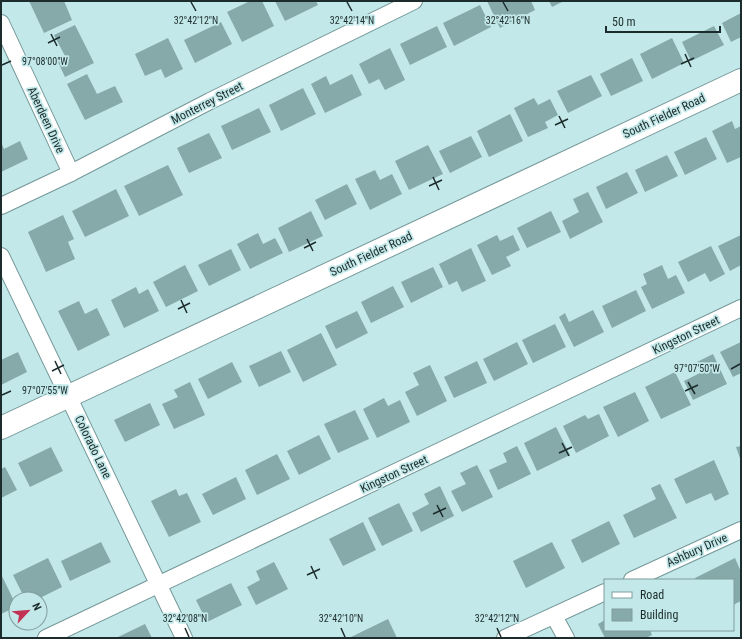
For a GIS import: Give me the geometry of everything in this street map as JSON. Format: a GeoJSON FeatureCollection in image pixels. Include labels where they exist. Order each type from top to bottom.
{"type":"FeatureCollection","features":[{"type":"Feature","properties":{"kind":"street","name":"Monterrey Street"},"geometry":{"type":"LineString","coordinates":[[1,206],[71,173],[210,101],[414,1]]}},
{"type":"Feature","properties":{"kind":"street","name":"Aberdeen Drive"},"geometry":{"type":"LineString","coordinates":[[1,23],[71,173]]}},
{"type":"Feature","properties":{"kind":"street","name":"South Fielder Road"},"geometry":{"type":"LineString","coordinates":[[1,428],[741,80]]}},
{"type":"Feature","properties":{"kind":"street","name":"Colorado Lane"},"geometry":{"type":"LineString","coordinates":[[1,256],[184,638]]}},
{"type":"Feature","properties":{"kind":"street","name":"Kingston Street"},"geometry":{"type":"LineString","coordinates":[[46,638],[579,387],[741,308]]}},
{"type":"Feature","properties":{"kind":"street","name":"Ashbury Drive"},"geometry":{"type":"LineString","coordinates":[[634,579],[741,530]]}},
{"type":"Feature","properties":{"kind":"street"},"geometry":{"type":"LineString","coordinates":[[505,638],[604,592]]}},
{"type":"Feature","properties":{"kind":"street"},"geometry":{"type":"LineString","coordinates":[[554,616],[566,638]]}},
{"type":"Feature","properties":{"kind":"building"},"geometry":{"type":"Polygon","coordinates":[[[29,1],[64,1],[72,20],[44,33],[29,1]]]}},
{"type":"Feature","properties":{"kind":"building"},"geometry":{"type":"Polygon","coordinates":[[[250,1],[262,1],[274,26],[242,42],[227,12],[250,1]]]}},
{"type":"Feature","properties":{"kind":"building"},"geometry":{"type":"Polygon","coordinates":[[[275,1],[316,1],[318,5],[285,21],[275,1]]]}},
{"type":"Feature","properties":{"kind":"building"},"geometry":{"type":"Polygon","coordinates":[[[487,1],[531,1],[535,10],[500,28],[487,1]]]}},
{"type":"Feature","properties":{"kind":"building"},"geometry":{"type":"Polygon","coordinates":[[[549,1],[564,1],[552,7],[549,1]]]}},
{"type":"Feature","properties":{"kind":"building"},"geometry":{"type":"Polygon","coordinates":[[[480,5],[491,27],[454,46],[443,23],[480,5]]]}},
{"type":"Feature","properties":{"kind":"building"},"geometry":{"type":"Polygon","coordinates":[[[741,13],[741,37],[731,42],[722,23],[741,13]]]}},
{"type":"Feature","properties":{"kind":"building"},"geometry":{"type":"Polygon","coordinates":[[[221,22],[232,44],[195,63],[184,40],[221,22]]]}},
{"type":"Feature","properties":{"kind":"building"},"geometry":{"type":"Polygon","coordinates":[[[75,25],[94,63],[65,77],[57,60],[65,56],[54,35],[75,25]]]}},
{"type":"Feature","properties":{"kind":"building"},"geometry":{"type":"Polygon","coordinates":[[[437,26],[447,47],[410,65],[400,44],[437,26]]]}},
{"type":"Feature","properties":{"kind":"building"},"geometry":{"type":"Polygon","coordinates":[[[714,26],[724,45],[691,61],[682,42],[714,26]]]}},
{"type":"Feature","properties":{"kind":"building"},"geometry":{"type":"Polygon","coordinates":[[[168,38],[183,69],[165,78],[161,69],[145,76],[135,54],[168,38]]]}},
{"type":"Feature","properties":{"kind":"building"},"geometry":{"type":"Polygon","coordinates":[[[672,38],[684,63],[652,79],[640,54],[672,38]]]}},
{"type":"Feature","properties":{"kind":"building"},"geometry":{"type":"Polygon","coordinates":[[[390,48],[405,80],[385,90],[379,79],[369,84],[359,64],[390,48]]]}},
{"type":"Feature","properties":{"kind":"building"},"geometry":{"type":"Polygon","coordinates":[[[632,58],[643,81],[611,96],[600,74],[632,58]]]}},
{"type":"Feature","properties":{"kind":"building"},"geometry":{"type":"Polygon","coordinates":[[[87,74],[97,94],[115,86],[123,102],[85,120],[67,84],[87,74]]]}},
{"type":"Feature","properties":{"kind":"building"},"geometry":{"type":"Polygon","coordinates":[[[352,74],[362,95],[325,113],[311,84],[326,76],[330,85],[352,74]]]}},
{"type":"Feature","properties":{"kind":"building"},"geometry":{"type":"Polygon","coordinates":[[[591,75],[602,96],[568,113],[557,91],[591,75]]]}},
{"type":"Feature","properties":{"kind":"building"},"geometry":{"type":"Polygon","coordinates":[[[303,88],[316,114],[281,131],[269,105],[303,88]]]}},
{"type":"Feature","properties":{"kind":"building"},"geometry":{"type":"Polygon","coordinates":[[[534,98],[538,105],[550,99],[558,115],[545,122],[548,128],[528,137],[514,108],[534,98]]]}},
{"type":"Feature","properties":{"kind":"building"},"geometry":{"type":"Polygon","coordinates":[[[259,108],[271,132],[232,150],[221,126],[259,108]]]}},
{"type":"Feature","properties":{"kind":"building"},"geometry":{"type":"Polygon","coordinates":[[[510,114],[523,141],[489,157],[477,131],[510,114]]]}},
{"type":"Feature","properties":{"kind":"building"},"geometry":{"type":"Polygon","coordinates":[[[732,121],[735,129],[741,126],[741,157],[727,163],[712,131],[732,121]]]}},
{"type":"Feature","properties":{"kind":"building"},"geometry":{"type":"Polygon","coordinates":[[[209,133],[222,158],[189,173],[177,148],[209,133]]]}},
{"type":"Feature","properties":{"kind":"building"},"geometry":{"type":"Polygon","coordinates":[[[471,136],[482,157],[450,173],[439,151],[471,136]]]}},
{"type":"Feature","properties":{"kind":"building"},"geometry":{"type":"Polygon","coordinates":[[[706,137],[717,159],[685,175],[674,152],[706,137]]]}},
{"type":"Feature","properties":{"kind":"building"},"geometry":{"type":"Polygon","coordinates":[[[20,141],[28,159],[1,172],[1,142],[4,149],[20,141]]]}},
{"type":"Feature","properties":{"kind":"building"},"geometry":{"type":"Polygon","coordinates":[[[428,145],[443,174],[409,190],[395,161],[428,145]]]}},
{"type":"Feature","properties":{"kind":"building"},"geometry":{"type":"Polygon","coordinates":[[[667,155],[678,176],[645,192],[635,170],[667,155]]]}},
{"type":"Feature","properties":{"kind":"building"},"geometry":{"type":"Polygon","coordinates":[[[168,165],[183,195],[139,216],[124,186],[168,165]]]}},
{"type":"Feature","properties":{"kind":"building"},"geometry":{"type":"Polygon","coordinates":[[[375,170],[380,180],[392,174],[402,194],[370,210],[355,179],[375,170]]]}},
{"type":"Feature","properties":{"kind":"building"},"geometry":{"type":"Polygon","coordinates":[[[627,172],[638,193],[606,209],[596,187],[627,172]]]}},
{"type":"Feature","properties":{"kind":"building"},"geometry":{"type":"Polygon","coordinates":[[[347,184],[357,204],[325,220],[315,200],[347,184]]]}},
{"type":"Feature","properties":{"kind":"building"},"geometry":{"type":"Polygon","coordinates":[[[116,189],[129,216],[85,237],[72,211],[116,189]]]}},
{"type":"Feature","properties":{"kind":"building"},"geometry":{"type":"Polygon","coordinates":[[[588,192],[603,222],[570,239],[562,221],[579,212],[573,199],[588,192]]]}},
{"type":"Feature","properties":{"kind":"building"},"geometry":{"type":"Polygon","coordinates":[[[311,211],[323,236],[289,252],[278,228],[311,211]]]}},
{"type":"Feature","properties":{"kind":"building"},"geometry":{"type":"Polygon","coordinates":[[[551,211],[561,232],[527,248],[517,228],[551,211]]]}},
{"type":"Feature","properties":{"kind":"building"},"geometry":{"type":"Polygon","coordinates":[[[63,215],[74,239],[68,242],[75,259],[46,272],[28,232],[63,215]]]}},
{"type":"Feature","properties":{"kind":"building"},"geometry":{"type":"Polygon","coordinates":[[[258,233],[263,244],[275,238],[283,253],[250,269],[237,244],[258,233]]]}},
{"type":"Feature","properties":{"kind":"building"},"geometry":{"type":"Polygon","coordinates":[[[497,235],[500,241],[513,235],[520,250],[506,257],[511,266],[492,275],[477,245],[497,235]]]}},
{"type":"Feature","properties":{"kind":"building"},"geometry":{"type":"Polygon","coordinates":[[[741,235],[741,265],[730,271],[718,246],[741,235]]]}},
{"type":"Feature","properties":{"kind":"building"},"geometry":{"type":"Polygon","coordinates":[[[711,246],[725,274],[710,282],[705,273],[688,282],[678,262],[711,246]]]}},
{"type":"Feature","properties":{"kind":"building"},"geometry":{"type":"Polygon","coordinates":[[[471,248],[486,281],[462,292],[457,281],[449,285],[439,264],[471,248]]]}},
{"type":"Feature","properties":{"kind":"building"},"geometry":{"type":"Polygon","coordinates":[[[231,249],[241,270],[209,286],[198,265],[231,249]]]}},
{"type":"Feature","properties":{"kind":"building"},"geometry":{"type":"Polygon","coordinates":[[[185,265],[198,291],[166,307],[153,282],[185,265]]]}},
{"type":"Feature","properties":{"kind":"building"},"geometry":{"type":"Polygon","coordinates":[[[662,265],[668,279],[676,275],[685,293],[652,309],[641,287],[647,284],[643,274],[662,265]]]}},
{"type":"Feature","properties":{"kind":"building"},"geometry":{"type":"Polygon","coordinates":[[[433,267],[443,287],[411,303],[401,282],[433,267]]]}},
{"type":"Feature","properties":{"kind":"building"},"geometry":{"type":"Polygon","coordinates":[[[393,286],[404,307],[371,323],[361,302],[393,286]]]}},
{"type":"Feature","properties":{"kind":"building"},"geometry":{"type":"Polygon","coordinates":[[[136,287],[139,294],[148,289],[159,311],[124,328],[111,300],[136,287]]]}},
{"type":"Feature","properties":{"kind":"building"},"geometry":{"type":"Polygon","coordinates":[[[636,290],[646,311],[612,328],[602,306],[636,290]]]}},
{"type":"Feature","properties":{"kind":"building"},"geometry":{"type":"Polygon","coordinates":[[[79,301],[85,314],[97,308],[110,335],[78,351],[58,311],[79,301]]]}},
{"type":"Feature","properties":{"kind":"building"},"geometry":{"type":"Polygon","coordinates":[[[593,310],[604,332],[574,347],[559,317],[565,313],[569,322],[593,310]]]}},
{"type":"Feature","properties":{"kind":"building"},"geometry":{"type":"Polygon","coordinates":[[[357,311],[368,333],[336,349],[325,326],[357,311]]]}},
{"type":"Feature","properties":{"kind":"building"},"geometry":{"type":"Polygon","coordinates":[[[555,324],[566,347],[533,363],[522,340],[555,324]]]}},
{"type":"Feature","properties":{"kind":"building"},"geometry":{"type":"Polygon","coordinates":[[[321,333],[337,365],[303,382],[287,350],[321,333]]]}},
{"type":"Feature","properties":{"kind":"building"},"geometry":{"type":"Polygon","coordinates":[[[517,342],[528,364],[494,381],[483,359],[517,342]]]}},
{"type":"Feature","properties":{"kind":"building"},"geometry":{"type":"Polygon","coordinates":[[[741,342],[741,373],[733,377],[720,352],[741,342]]]}},
{"type":"Feature","properties":{"kind":"building"},"geometry":{"type":"Polygon","coordinates":[[[281,351],[291,372],[259,387],[249,366],[281,351]]]}},
{"type":"Feature","properties":{"kind":"building"},"geometry":{"type":"Polygon","coordinates":[[[18,352],[27,372],[1,385],[1,360],[18,352]]]}},
{"type":"Feature","properties":{"kind":"building"},"geometry":{"type":"Polygon","coordinates":[[[713,354],[727,384],[693,400],[684,381],[702,372],[697,362],[713,354]]]}},
{"type":"Feature","properties":{"kind":"building"},"geometry":{"type":"Polygon","coordinates":[[[477,361],[487,383],[454,398],[444,377],[477,361]]]}},
{"type":"Feature","properties":{"kind":"building"},"geometry":{"type":"Polygon","coordinates":[[[232,362],[242,382],[208,399],[198,379],[232,362]]]}},
{"type":"Feature","properties":{"kind":"building"},"geometry":{"type":"Polygon","coordinates":[[[430,365],[447,401],[417,416],[405,392],[419,385],[413,373],[430,365]]]}},
{"type":"Feature","properties":{"kind":"building"},"geometry":{"type":"Polygon","coordinates":[[[675,372],[691,405],[661,419],[645,387],[675,372]]]}},
{"type":"Feature","properties":{"kind":"building"},"geometry":{"type":"Polygon","coordinates":[[[190,382],[205,415],[174,429],[162,404],[178,397],[174,390],[190,382]]]}},
{"type":"Feature","properties":{"kind":"building"},"geometry":{"type":"Polygon","coordinates":[[[635,392],[649,421],[618,437],[603,407],[635,392]]]}},
{"type":"Feature","properties":{"kind":"building"},"geometry":{"type":"Polygon","coordinates":[[[384,398],[388,406],[400,400],[410,422],[377,438],[363,409],[384,398]]]}},
{"type":"Feature","properties":{"kind":"building"},"geometry":{"type":"Polygon","coordinates":[[[150,403],[160,425],[125,442],[114,420],[150,403]]]}},
{"type":"Feature","properties":{"kind":"building"},"geometry":{"type":"Polygon","coordinates":[[[355,410],[369,439],[338,453],[324,424],[355,410]]]}},
{"type":"Feature","properties":{"kind":"building"},"geometry":{"type":"Polygon","coordinates":[[[599,414],[609,436],[576,453],[563,426],[585,415],[588,419],[599,414]]]}},
{"type":"Feature","properties":{"kind":"building"},"geometry":{"type":"Polygon","coordinates":[[[556,427],[570,455],[537,471],[524,443],[556,427]]]}},
{"type":"Feature","properties":{"kind":"building"},"geometry":{"type":"Polygon","coordinates":[[[319,435],[331,459],[299,475],[287,451],[319,435]]]}},
{"type":"Feature","properties":{"kind":"building"},"geometry":{"type":"Polygon","coordinates":[[[517,446],[531,474],[498,490],[489,470],[507,462],[503,453],[517,446]]]}},
{"type":"Feature","properties":{"kind":"building"},"geometry":{"type":"Polygon","coordinates":[[[741,446],[741,461],[736,447],[741,446]]]}},
{"type":"Feature","properties":{"kind":"building"},"geometry":{"type":"Polygon","coordinates":[[[51,447],[63,471],[30,487],[18,463],[51,447]]]}},
{"type":"Feature","properties":{"kind":"building"},"geometry":{"type":"Polygon","coordinates":[[[277,454],[290,479],[257,495],[245,470],[277,454]]]}},
{"type":"Feature","properties":{"kind":"building"},"geometry":{"type":"Polygon","coordinates":[[[714,460],[729,494],[715,501],[711,493],[686,504],[674,479],[714,460]]]}},
{"type":"Feature","properties":{"kind":"building"},"geometry":{"type":"Polygon","coordinates":[[[477,465],[493,497],[462,512],[451,491],[466,484],[460,473],[477,465]]]}},
{"type":"Feature","properties":{"kind":"building"},"geometry":{"type":"Polygon","coordinates":[[[5,467],[17,490],[1,498],[1,469],[5,467]]]}},
{"type":"Feature","properties":{"kind":"building"},"geometry":{"type":"Polygon","coordinates":[[[236,477],[246,499],[213,515],[202,494],[236,477]]]}},
{"type":"Feature","properties":{"kind":"building"},"geometry":{"type":"Polygon","coordinates":[[[660,484],[677,518],[634,538],[623,515],[656,499],[651,488],[660,484]]]}},
{"type":"Feature","properties":{"kind":"building"},"geometry":{"type":"Polygon","coordinates":[[[440,486],[454,516],[421,532],[412,513],[429,504],[424,494],[440,486]]]}},
{"type":"Feature","properties":{"kind":"building"},"geometry":{"type":"Polygon","coordinates":[[[176,489],[179,496],[187,493],[201,522],[169,537],[151,501],[176,489]]]}},
{"type":"Feature","properties":{"kind":"building"},"geometry":{"type":"Polygon","coordinates":[[[399,503],[413,531],[382,546],[368,518],[399,503]]]}},
{"type":"Feature","properties":{"kind":"building"},"geometry":{"type":"Polygon","coordinates":[[[609,521],[620,544],[582,563],[571,540],[609,521]]]}},
{"type":"Feature","properties":{"kind":"building"},"geometry":{"type":"Polygon","coordinates":[[[363,522],[376,550],[343,566],[329,539],[363,522]]]}},
{"type":"Feature","properties":{"kind":"building"},"geometry":{"type":"Polygon","coordinates":[[[101,542],[111,562],[70,581],[61,561],[101,542]]]}},
{"type":"Feature","properties":{"kind":"building"},"geometry":{"type":"Polygon","coordinates":[[[552,542],[565,568],[526,588],[513,561],[552,542]]]}},
{"type":"Feature","properties":{"kind":"building"},"geometry":{"type":"Polygon","coordinates":[[[48,558],[62,587],[48,594],[48,591],[21,591],[13,575],[48,558]]]}},
{"type":"Feature","properties":{"kind":"building"},"geometry":{"type":"Polygon","coordinates":[[[735,558],[741,572],[741,601],[734,604],[734,579],[695,578],[735,558]]]}},
{"type":"Feature","properties":{"kind":"building"},"geometry":{"type":"Polygon","coordinates":[[[274,562],[288,589],[256,605],[247,587],[260,580],[256,571],[274,562]]]}},
{"type":"Feature","properties":{"kind":"building"},"geometry":{"type":"Polygon","coordinates":[[[1,574],[9,591],[8,591],[8,611],[1,614],[1,574]]]}},
{"type":"Feature","properties":{"kind":"building"},"geometry":{"type":"Polygon","coordinates":[[[231,583],[242,605],[207,622],[196,600],[231,583]]]}},
{"type":"Feature","properties":{"kind":"building"},"geometry":{"type":"Polygon","coordinates":[[[388,619],[397,638],[351,637],[388,619]]]}},
{"type":"Feature","properties":{"kind":"building"},"geometry":{"type":"Polygon","coordinates":[[[604,621],[604,631],[650,631],[652,635],[646,638],[605,638],[598,624],[604,621]]]}},
{"type":"Feature","properties":{"kind":"building"},"geometry":{"type":"Polygon","coordinates":[[[145,624],[152,638],[116,638],[145,624]]]}}]}
